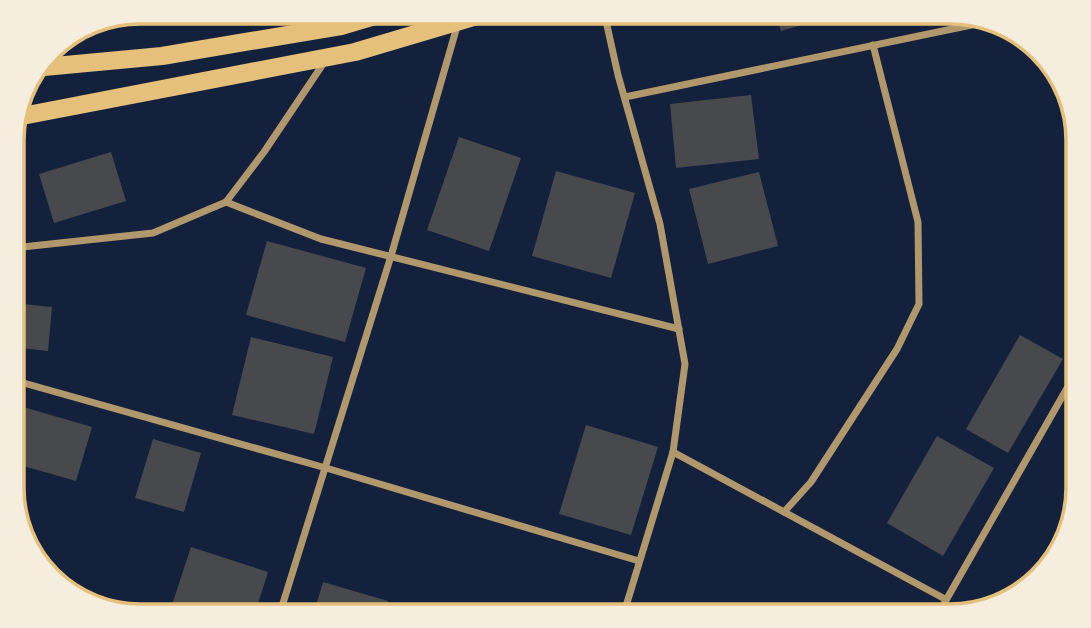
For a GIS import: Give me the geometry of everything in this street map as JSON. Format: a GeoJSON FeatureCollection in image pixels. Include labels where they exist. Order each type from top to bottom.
{"type":"FeatureCollection","features":[{"type":"Feature","properties":{"kind":"main road"},"geometry":{"type":"LineString","coordinates":[[51,66],[162,56],[348,24]]}},
{"type":"Feature","properties":{"kind":"main road"},"geometry":{"type":"LineString","coordinates":[[28,115],[355,52],[451,24]]}},
{"type":"Feature","properties":{"kind":"street"},"geometry":{"type":"LineString","coordinates":[[283,604],[391,256],[457,24]]}},
{"type":"Feature","properties":{"kind":"street"},"geometry":{"type":"LineString","coordinates":[[607,24],[660,223],[685,364],[673,452],[627,603]]}},
{"type":"Feature","properties":{"kind":"street"},"geometry":{"type":"LineString","coordinates":[[625,97],[969,26]]}},
{"type":"Feature","properties":{"kind":"street"},"geometry":{"type":"LineString","coordinates":[[784,512],[811,482],[897,349],[919,303],[918,222],[873,45]]}},
{"type":"Feature","properties":{"kind":"street"},"geometry":{"type":"LineString","coordinates":[[24,247],[153,233],[226,202],[264,152],[327,58]]}},
{"type":"Feature","properties":{"kind":"street"},"geometry":{"type":"LineString","coordinates":[[226,202],[321,239],[679,329]]}},
{"type":"Feature","properties":{"kind":"street"},"geometry":{"type":"LineString","coordinates":[[24,383],[326,468],[639,561]]}},
{"type":"Feature","properties":{"kind":"street"},"geometry":{"type":"LineString","coordinates":[[944,603],[1066,391]]}},
{"type":"Feature","properties":{"kind":"street"},"geometry":{"type":"LineString","coordinates":[[673,452],[946,599]]}},
{"type":"Feature","properties":{"kind":"building"},"geometry":{"type":"Polygon","coordinates":[[[779,24],[806,24],[781,31],[779,24]]]}},
{"type":"Feature","properties":{"kind":"building"},"geometry":{"type":"Polygon","coordinates":[[[751,95],[759,159],[676,168],[670,104],[751,95]]]}},
{"type":"Feature","properties":{"kind":"building"},"geometry":{"type":"Polygon","coordinates":[[[459,137],[521,158],[489,251],[427,230],[459,137]]]}},
{"type":"Feature","properties":{"kind":"building"},"geometry":{"type":"Polygon","coordinates":[[[111,152],[126,201],[54,223],[39,174],[111,152]]]}},
{"type":"Feature","properties":{"kind":"building"},"geometry":{"type":"Polygon","coordinates":[[[556,171],[635,193],[611,278],[532,256],[556,171]]]}},
{"type":"Feature","properties":{"kind":"building"},"geometry":{"type":"Polygon","coordinates":[[[759,172],[778,246],[708,264],[689,189],[759,172]]]}},
{"type":"Feature","properties":{"kind":"building"},"geometry":{"type":"Polygon","coordinates":[[[267,241],[366,268],[345,342],[246,315],[267,241]]]}},
{"type":"Feature","properties":{"kind":"building"},"geometry":{"type":"Polygon","coordinates":[[[24,304],[52,307],[48,351],[24,348],[24,304]]]}},
{"type":"Feature","properties":{"kind":"building"},"geometry":{"type":"Polygon","coordinates":[[[1020,335],[1063,359],[1008,453],[966,429],[1020,335]]]}},
{"type":"Feature","properties":{"kind":"building"},"geometry":{"type":"Polygon","coordinates":[[[251,337],[333,357],[314,434],[232,415],[251,337]]]}},
{"type":"Feature","properties":{"kind":"building"},"geometry":{"type":"Polygon","coordinates":[[[24,407],[92,427],[76,481],[24,466],[24,407]]]}},
{"type":"Feature","properties":{"kind":"building"},"geometry":{"type":"Polygon","coordinates":[[[586,425],[658,447],[631,535],[559,514],[586,425]]]}},
{"type":"Feature","properties":{"kind":"building"},"geometry":{"type":"Polygon","coordinates":[[[937,436],[994,468],[943,556],[887,523],[937,436]]]}},
{"type":"Feature","properties":{"kind":"building"},"geometry":{"type":"Polygon","coordinates":[[[153,439],[201,453],[184,512],[135,498],[153,439]]]}},
{"type":"Feature","properties":{"kind":"building"},"geometry":{"type":"Polygon","coordinates":[[[191,547],[268,572],[258,604],[172,604],[191,547]]]}},
{"type":"Feature","properties":{"kind":"building"},"geometry":{"type":"Polygon","coordinates":[[[323,582],[388,601],[387,604],[317,604],[323,582]]]}}]}
